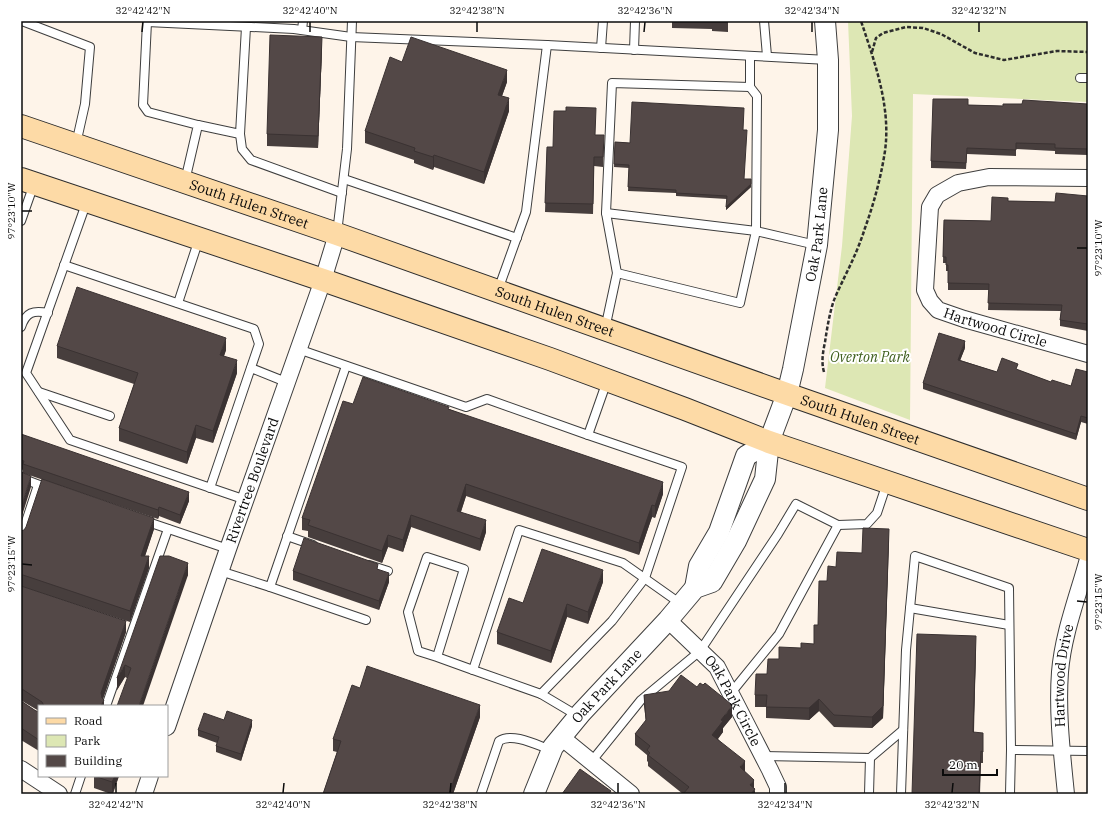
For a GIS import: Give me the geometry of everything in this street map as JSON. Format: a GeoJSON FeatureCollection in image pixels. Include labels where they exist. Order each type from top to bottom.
{"type":"FeatureCollection","features":[{"type":"Feature","properties":{"kind":"main road","name":"South Hulen Street"},"geometry":{"type":"LineString","coordinates":[[21,126],[337,234],[1088,499]]}},
{"type":"Feature","properties":{"kind":"main road"},"geometry":{"type":"LineString","coordinates":[[28,181],[542,356],[769,442],[1088,550]]}},
{"type":"Feature","properties":{"kind":"street","name":"Oak Park Lane"},"geometry":{"type":"LineString","coordinates":[[534,794],[556,744],[578,716],[682,605],[695,588],[699,566],[719,532],[746,456],[769,442],[787,394],[796,356],[817,245],[828,130],[828,60],[825,21]]}},
{"type":"Feature","properties":{"kind":"street","name":"Hartwood Circle"},"geometry":{"type":"LineString","coordinates":[[1088,178],[990,177],[958,183],[937,194],[930,207],[925,290],[930,302],[938,310],[964,320],[1088,354]]}},
{"type":"Feature","properties":{"kind":"street","name":"Rivertree Boulevard"},"geometry":{"type":"LineString","coordinates":[[168,723],[337,234]]}},
{"type":"Feature","properties":{"kind":"street","name":"Hartwood Drive"},"geometry":{"type":"LineString","coordinates":[[1066,794],[1062,751],[1060,671],[1070,621],[1088,559]]}},
{"type":"Feature","properties":{"kind":"street","name":"Oak Park Circle"},"geometry":{"type":"LineString","coordinates":[[668,620],[717,667],[778,787],[778,794]]}},
{"type":"Feature","properties":{"kind":"street"},"geometry":{"type":"LineString","coordinates":[[556,744],[591,762],[631,794]]}},
{"type":"Feature","properties":{"kind":"street"},"geometry":{"type":"LineString","coordinates":[[21,769],[59,794]]}},
{"type":"Feature","properties":{"kind":"street"},"geometry":{"type":"LineString","coordinates":[[144,794],[150,777]]}},
{"type":"Feature","properties":{"kind":"lane"},"geometry":{"type":"LineString","coordinates":[[22,21],[90,47],[85,104],[76,145]]}},
{"type":"Feature","properties":{"kind":"lane"},"geometry":{"type":"LineString","coordinates":[[302,30],[303,21]]}},
{"type":"Feature","properties":{"kind":"lane"},"geometry":{"type":"LineString","coordinates":[[337,234],[347,149],[352,21]]}},
{"type":"Feature","properties":{"kind":"lane"},"geometry":{"type":"LineString","coordinates":[[601,48],[603,21]]}},
{"type":"Feature","properties":{"kind":"lane"},"geometry":{"type":"LineString","coordinates":[[634,50],[635,21]]}},
{"type":"Feature","properties":{"kind":"lane"},"geometry":{"type":"LineString","coordinates":[[764,21],[767,56]]}},
{"type":"Feature","properties":{"kind":"lane"},"geometry":{"type":"LineString","coordinates":[[240,134],[148,112],[143,105],[147,22],[302,30],[351,37],[547,45],[828,60]]}},
{"type":"Feature","properties":{"kind":"lane"},"geometry":{"type":"LineString","coordinates":[[246,27],[240,134],[242,149],[251,160],[342,193]]}},
{"type":"Feature","properties":{"kind":"lane"},"geometry":{"type":"LineString","coordinates":[[497,291],[526,212],[547,45]]}},
{"type":"Feature","properties":{"kind":"lane"},"geometry":{"type":"LineString","coordinates":[[617,274],[740,303],[756,232],[757,96],[750,87],[750,56]]}},
{"type":"Feature","properties":{"kind":"lane"},"geometry":{"type":"LineString","coordinates":[[605,329],[617,274],[606,213],[612,83],[750,87]]}},
{"type":"Feature","properties":{"kind":"lane"},"geometry":{"type":"LineString","coordinates":[[185,182],[198,125]]}},
{"type":"Feature","properties":{"kind":"lane"},"geometry":{"type":"LineString","coordinates":[[344,179],[517,238]]}},
{"type":"Feature","properties":{"kind":"lane"},"geometry":{"type":"LineString","coordinates":[[21,221],[28,181]]}},
{"type":"Feature","properties":{"kind":"lane"},"geometry":{"type":"LineString","coordinates":[[87,200],[26,373],[70,440],[246,500]]}},
{"type":"Feature","properties":{"kind":"lane"},"geometry":{"type":"LineString","coordinates":[[606,213],[756,232],[817,245]]}},
{"type":"Feature","properties":{"kind":"lane"},"geometry":{"type":"LineString","coordinates":[[178,303],[199,238]]}},
{"type":"Feature","properties":{"kind":"lane"},"geometry":{"type":"LineString","coordinates":[[64,265],[254,328],[259,344],[210,488]]}},
{"type":"Feature","properties":{"kind":"lane"},"geometry":{"type":"LineString","coordinates":[[21,327],[29,314],[37,311],[48,313]]}},
{"type":"Feature","properties":{"kind":"lane"},"geometry":{"type":"LineString","coordinates":[[298,349],[466,407],[487,399],[682,467],[644,578],[612,621],[541,694]]}},
{"type":"Feature","properties":{"kind":"lane"},"geometry":{"type":"LineString","coordinates":[[270,587],[346,366]]}},
{"type":"Feature","properties":{"kind":"lane"},"geometry":{"type":"LineString","coordinates":[[251,368],[286,382]]}},
{"type":"Feature","properties":{"kind":"lane"},"geometry":{"type":"LineString","coordinates":[[588,435],[608,381]]}},
{"type":"Feature","properties":{"kind":"lane"},"geometry":{"type":"LineString","coordinates":[[39,392],[110,416]]}},
{"type":"Feature","properties":{"kind":"lane"},"geometry":{"type":"LineString","coordinates":[[21,478],[60,492]]}},
{"type":"Feature","properties":{"kind":"lane"},"geometry":{"type":"LineString","coordinates":[[591,762],[642,700],[700,651],[778,534],[796,504],[838,525],[867,524],[877,513],[887,482]]}},
{"type":"Feature","properties":{"kind":"lane"},"geometry":{"type":"LineString","coordinates":[[21,537],[38,485]]}},
{"type":"Feature","properties":{"kind":"lane"},"geometry":{"type":"LineString","coordinates":[[139,519],[228,549]]}},
{"type":"Feature","properties":{"kind":"lane"},"geometry":{"type":"LineString","coordinates":[[731,693],[779,634],[838,525]]}},
{"type":"Feature","properties":{"kind":"lane"},"geometry":{"type":"LineString","coordinates":[[106,705],[129,628],[168,529]]}},
{"type":"Feature","properties":{"kind":"lane"},"geometry":{"type":"LineString","coordinates":[[473,670],[520,530],[623,563],[682,605]]}},
{"type":"Feature","properties":{"kind":"lane"},"geometry":{"type":"LineString","coordinates":[[287,536],[323,548]]}},
{"type":"Feature","properties":{"kind":"lane"},"geometry":{"type":"LineString","coordinates":[[901,794],[906,650],[914,556],[1009,588],[1011,750],[1010,794]]}},
{"type":"Feature","properties":{"kind":"lane"},"geometry":{"type":"LineString","coordinates":[[437,657],[464,569],[427,557],[408,612],[418,651],[541,694],[578,716]]}},
{"type":"Feature","properties":{"kind":"lane"},"geometry":{"type":"LineString","coordinates":[[359,561],[388,571]]}},
{"type":"Feature","properties":{"kind":"lane"},"geometry":{"type":"LineString","coordinates":[[220,571],[366,620]]}},
{"type":"Feature","properties":{"kind":"lane"},"geometry":{"type":"LineString","coordinates":[[910,608],[1009,625]]}},
{"type":"Feature","properties":{"kind":"lane"},"geometry":{"type":"LineString","coordinates":[[763,756],[870,758],[903,730]]}},
{"type":"Feature","properties":{"kind":"lane"},"geometry":{"type":"LineString","coordinates":[[481,794],[499,741],[504,738],[514,738],[556,744]]}},
{"type":"Feature","properties":{"kind":"lane"},"geometry":{"type":"LineString","coordinates":[[1011,750],[1088,751]]}},
{"type":"Feature","properties":{"kind":"lane"},"geometry":{"type":"LineString","coordinates":[[869,794],[870,758]]}},
{"type":"Feature","properties":{"kind":"lane"},"geometry":{"type":"LineString","coordinates":[[75,794],[81,777]]}},
{"type":"Feature","properties":{"kind":"path"},"geometry":{"type":"LineString","coordinates":[[824,372],[823,354],[833,302],[866,228],[881,174],[885,150],[886,122],[884,99],[876,65],[861,21]]}},
{"type":"Feature","properties":{"kind":"path"},"geometry":{"type":"LineString","coordinates":[[872,52],[876,38],[883,33],[906,28],[923,28],[942,34],[976,53],[1004,60],[1057,51],[1088,52]]}},
{"type":"Feature","properties":{"kind":"green space","name":"Overton Park"},"geometry":{"type":"Polygon","coordinates":[[[848,21],[1088,21],[1088,102],[913,94],[910,420],[825,388],[842,246],[852,116],[848,21]]]}},
{"type":"Feature","properties":{"kind":"building"},"geometry":{"type":"Polygon","coordinates":[[[270,35],[322,37],[318,136],[267,134],[270,35]]]}},
{"type":"Feature","properties":{"kind":"building"},"geometry":{"type":"Polygon","coordinates":[[[411,37],[507,70],[498,95],[509,98],[484,172],[434,155],[433,157],[414,151],[415,148],[365,131],[390,57],[402,62],[411,37]]]}},
{"type":"Feature","properties":{"kind":"building"},"geometry":{"type":"Polygon","coordinates":[[[933,99],[968,99],[968,105],[1003,106],[1003,104],[1022,104],[1023,100],[1088,104],[1088,149],[1055,148],[1055,144],[1016,143],[1016,150],[967,148],[966,163],[931,161],[933,99]]]}},
{"type":"Feature","properties":{"kind":"building"},"geometry":{"type":"Polygon","coordinates":[[[632,102],[744,108],[743,130],[747,130],[744,179],[751,179],[751,184],[726,207],[727,196],[676,193],[676,190],[628,187],[629,165],[614,164],[615,142],[630,143],[632,102]]]}},
{"type":"Feature","properties":{"kind":"building"},"geometry":{"type":"Polygon","coordinates":[[[566,107],[596,108],[595,135],[604,135],[603,157],[594,157],[593,204],[545,203],[547,147],[553,147],[554,111],[566,111],[566,107]]]}},
{"type":"Feature","properties":{"kind":"building"},"geometry":{"type":"Polygon","coordinates":[[[1056,193],[1088,196],[1088,324],[1060,320],[1062,305],[988,303],[989,284],[948,283],[948,265],[946,265],[946,257],[943,257],[944,220],[991,221],[992,197],[1008,198],[1008,201],[1055,202],[1056,193]]]}},
{"type":"Feature","properties":{"kind":"building"},"geometry":{"type":"Polygon","coordinates":[[[77,287],[226,338],[220,355],[237,360],[213,431],[196,425],[187,452],[119,428],[138,373],[57,346],[77,287]]]}},
{"type":"Feature","properties":{"kind":"building"},"geometry":{"type":"Polygon","coordinates":[[[939,333],[965,341],[958,360],[997,372],[1002,358],[1018,364],[1016,369],[1051,382],[1052,380],[1071,386],[1076,369],[1088,372],[1088,418],[1081,416],[1076,434],[923,383],[939,333]]]}},
{"type":"Feature","properties":{"kind":"building"},"geometry":{"type":"Polygon","coordinates":[[[363,377],[449,407],[448,409],[663,482],[655,506],[652,505],[639,543],[466,484],[457,511],[486,520],[480,539],[411,515],[403,540],[388,535],[382,551],[308,525],[310,520],[302,518],[343,401],[353,404],[363,377]]]}},
{"type":"Feature","properties":{"kind":"building"},"geometry":{"type":"Polygon","coordinates":[[[21,434],[189,492],[180,515],[159,507],[158,510],[23,464],[24,461],[21,460],[21,434]]]}},
{"type":"Feature","properties":{"kind":"building"},"geometry":{"type":"Polygon","coordinates":[[[21,472],[31,476],[21,508],[21,472]]]}},
{"type":"Feature","properties":{"kind":"building"},"geometry":{"type":"Polygon","coordinates":[[[42,479],[154,518],[141,556],[149,556],[130,611],[21,575],[21,531],[26,527],[42,479]]]}},
{"type":"Feature","properties":{"kind":"building"},"geometry":{"type":"Polygon","coordinates":[[[863,528],[889,529],[883,706],[872,717],[834,715],[819,699],[809,708],[766,707],[767,695],[755,695],[756,674],[767,674],[768,659],[779,659],[779,647],[801,648],[801,643],[814,644],[814,625],[818,625],[819,581],[827,581],[828,566],[836,567],[837,552],[862,553],[863,528]]]}},
{"type":"Feature","properties":{"kind":"building"},"geometry":{"type":"Polygon","coordinates":[[[304,538],[378,564],[377,569],[389,573],[379,601],[293,571],[304,538]]]}},
{"type":"Feature","properties":{"kind":"building"},"geometry":{"type":"Polygon","coordinates":[[[542,549],[603,570],[588,612],[567,604],[551,651],[497,632],[509,598],[523,603],[542,549]]]}},
{"type":"Feature","properties":{"kind":"building"},"geometry":{"type":"Polygon","coordinates":[[[160,556],[169,556],[188,563],[139,705],[117,705],[131,668],[125,665],[117,678],[160,556]]]}},
{"type":"Feature","properties":{"kind":"building"},"geometry":{"type":"Polygon","coordinates":[[[21,586],[126,621],[101,693],[104,700],[102,705],[44,705],[42,702],[21,689],[21,586]]]}},
{"type":"Feature","properties":{"kind":"building"},"geometry":{"type":"Polygon","coordinates":[[[917,634],[976,636],[973,732],[983,733],[983,752],[981,751],[979,794],[912,794],[917,634]]]}},
{"type":"Feature","properties":{"kind":"building"},"geometry":{"type":"Polygon","coordinates":[[[367,666],[480,705],[449,794],[323,794],[341,741],[333,739],[352,685],[360,688],[367,666]]]}},
{"type":"Feature","properties":{"kind":"building"},"geometry":{"type":"Polygon","coordinates":[[[681,675],[697,687],[700,683],[703,685],[705,683],[731,704],[732,706],[721,720],[723,721],[712,735],[745,761],[740,767],[754,780],[750,785],[755,789],[751,794],[683,794],[689,787],[648,755],[650,753],[647,750],[650,746],[635,734],[646,720],[644,695],[669,691],[681,675]]]}},
{"type":"Feature","properties":{"kind":"building"},"geometry":{"type":"Polygon","coordinates":[[[21,701],[38,711],[38,739],[21,728],[21,701]]]}},
{"type":"Feature","properties":{"kind":"building"},"geometry":{"type":"Polygon","coordinates":[[[227,711],[252,720],[241,754],[216,746],[219,737],[198,730],[204,713],[224,720],[227,711]]]}},
{"type":"Feature","properties":{"kind":"building"},"geometry":{"type":"Polygon","coordinates":[[[580,769],[611,791],[609,794],[562,794],[580,769]]]}},
{"type":"Feature","properties":{"kind":"building"},"geometry":{"type":"Polygon","coordinates":[[[97,777],[114,777],[112,782],[97,777]]]}}]}
